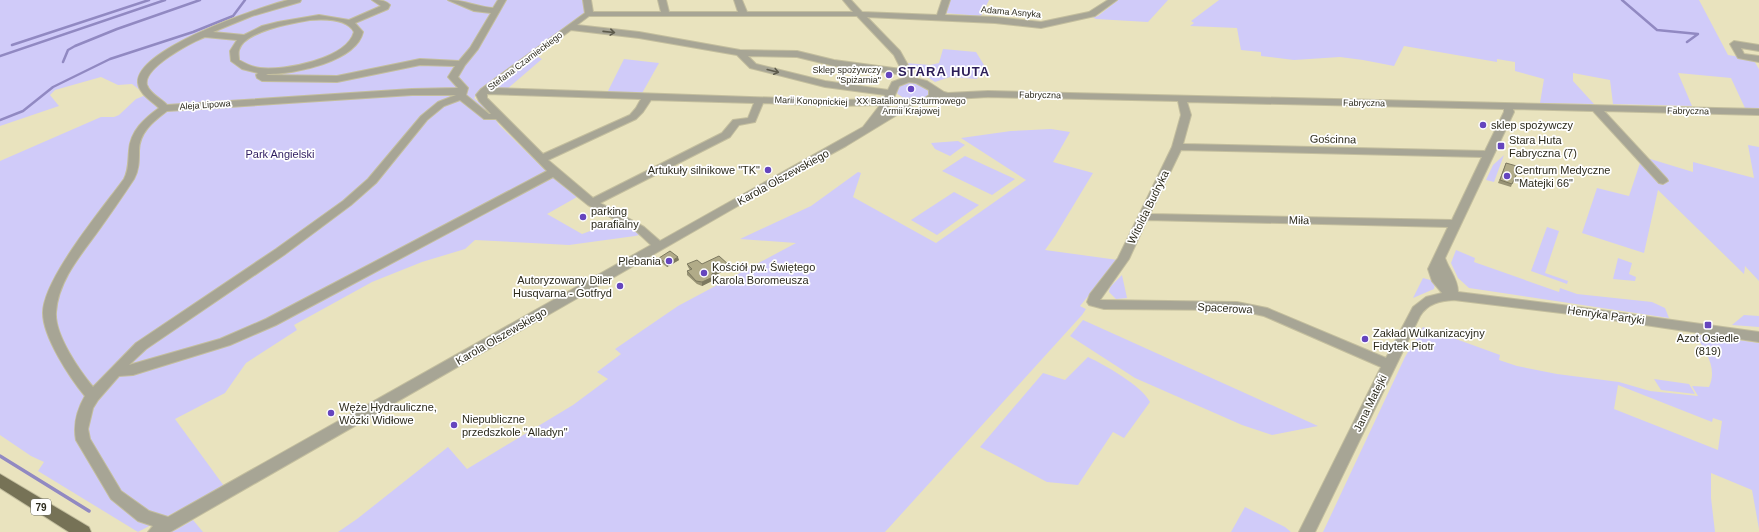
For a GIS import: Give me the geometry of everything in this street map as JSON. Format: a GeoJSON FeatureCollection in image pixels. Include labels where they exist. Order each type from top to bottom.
{"type":"FeatureCollection","features":[{"type":"Feature","properties":{"kind":"main road","name":"79"},"geometry":{"type":"LineString","coordinates":[[0,480],[83,532]]}},
{"type":"Feature","properties":{"kind":"street","name":"Aleja Lipowa"},"geometry":{"type":"LineString","coordinates":[[298,0],[243,16],[176,48],[151,66],[142,78],[143,86],[147,92],[162,103],[165,108],[412,92],[461,94]]}},
{"type":"Feature","properties":{"kind":"street"},"geometry":{"type":"LineString","coordinates":[[350,22],[385,7],[386,5],[376,0]]}},
{"type":"Feature","properties":{"kind":"street"},"geometry":{"type":"LineString","coordinates":[[452,0],[477,9],[496,11]]}},
{"type":"Feature","properties":{"kind":"street"},"geometry":{"type":"LineString","coordinates":[[159,527],[116,495],[83,440],[81,429],[83,418],[86,407],[93,396],[141,346],[280,252],[357,195],[413,132],[418,124],[441,104],[461,94],[463,88],[453,77],[461,64],[474,49],[502,0]]}},
{"type":"Feature","properties":{"kind":"street"},"geometry":{"type":"LineString","coordinates":[[570,27],[589,14],[587,0]]}},
{"type":"Feature","properties":{"kind":"street"},"geometry":{"type":"LineString","coordinates":[[662,0],[666,14]]}},
{"type":"Feature","properties":{"kind":"street"},"geometry":{"type":"LineString","coordinates":[[738,0],[744,14]]}},
{"type":"Feature","properties":{"kind":"street"},"geometry":{"type":"LineString","coordinates":[[847,0],[858,14]]}},
{"type":"Feature","properties":{"kind":"street"},"geometry":{"type":"LineString","coordinates":[[940,17],[946,0]]}},
{"type":"Feature","properties":{"kind":"street","name":"Adama Asnyka"},"geometry":{"type":"LineString","coordinates":[[589,14],[858,14],[940,17],[1041,25],[1088,18],[1113,0]]}},
{"type":"Feature","properties":{"kind":"street","name":"Karola Olszewskiego"},"geometry":{"type":"LineString","coordinates":[[858,14],[894,49],[901,61],[903,72],[867,129]]}},
{"type":"Feature","properties":{"kind":"street"},"geometry":{"type":"LineString","coordinates":[[327,17],[350,22],[356,28],[358,37],[351,46],[338,54],[319,62],[299,67],[265,71],[247,68],[235,61],[234,51],[245,38],[268,27],[299,19],[327,17]]}},
{"type":"Feature","properties":{"kind":"street","name":"Stefana Czarnieckiego"},"geometry":{"type":"LineString","coordinates":[[660,246],[651,240],[640,229],[592,203],[554,172],[498,116],[482,99],[481,95],[570,27],[639,35],[740,53],[797,54],[834,63],[903,72]]}},
{"type":"Feature","properties":{"kind":"street"},"geometry":{"type":"LineString","coordinates":[[205,34],[245,38]]}},
{"type":"Feature","properties":{"kind":"street"},"geometry":{"type":"LineString","coordinates":[[1759,48],[1734,44],[1741,56],[1759,60]]}},
{"type":"Feature","properties":{"kind":"street","name":"Marii Konopnickiej"},"geometry":{"type":"LineString","coordinates":[[740,53],[753,66],[826,84],[891,93]]}},
{"type":"Feature","properties":{"kind":"street"},"geometry":{"type":"LineString","coordinates":[[265,71],[260,75],[262,78],[337,79],[420,62],[461,64]]}},
{"type":"Feature","properties":{"kind":"street"},"geometry":{"type":"LineString","coordinates":[[903,72],[934,88],[934,96],[926,102],[912,102],[896,98],[891,93],[906,80],[920,81]]}},
{"type":"Feature","properties":{"kind":"street","name":"Fabryczna"},"geometry":{"type":"LineString","coordinates":[[934,88],[943,95],[1759,112]]}},
{"type":"Feature","properties":{"kind":"street","name":"Marii Konopnickiej"},"geometry":{"type":"LineString","coordinates":[[484,92],[760,100],[891,93]]}},
{"type":"Feature","properties":{"kind":"street"},"geometry":{"type":"LineString","coordinates":[[461,94],[487,117],[498,116]]}},
{"type":"Feature","properties":{"kind":"street","name":"Fabryczna"},"geometry":{"type":"LineString","coordinates":[[926,102],[968,95]]}},
{"type":"Feature","properties":{"kind":"street"},"geometry":{"type":"LineString","coordinates":[[541,159],[633,117],[640,110],[648,96]]}},
{"type":"Feature","properties":{"kind":"street","name":"Witolda Budryka"},"geometry":{"type":"LineString","coordinates":[[1098,304],[1093,302],[1092,299],[1123,259],[1177,147],[1186,115],[1182,99]]}},
{"type":"Feature","properties":{"kind":"street"},"geometry":{"type":"LineString","coordinates":[[592,203],[726,135],[736,122],[752,120],[760,100]]}},
{"type":"Feature","properties":{"kind":"street","name":"Karola Olszewskiego"},"geometry":{"type":"LineString","coordinates":[[159,527],[660,246],[912,102]]}},
{"type":"Feature","properties":{"kind":"street"},"geometry":{"type":"LineString","coordinates":[[1452,296],[1438,281],[1434,269],[1509,112],[1508,106]]}},
{"type":"Feature","properties":{"kind":"street"},"geometry":{"type":"LineString","coordinates":[[93,396],[77,377],[52,331],[49,313],[52,298],[57,283],[74,256],[130,179],[134,167],[134,147],[139,133],[144,126],[165,108]]}},
{"type":"Feature","properties":{"kind":"street"},"geometry":{"type":"LineString","coordinates":[[1596,108],[1663,181]]}},
{"type":"Feature","properties":{"kind":"street","name":"Gościnna"},"geometry":{"type":"LineString","coordinates":[[1177,147],[1489,154]]}},
{"type":"Feature","properties":{"kind":"street"},"geometry":{"type":"LineString","coordinates":[[115,372],[133,370],[225,342],[271,322],[554,172]]}},
{"type":"Feature","properties":{"kind":"street","name":"Miła"},"geometry":{"type":"LineString","coordinates":[[1144,217],[1455,224]]}},
{"type":"Feature","properties":{"kind":"street","name":"Henryka Partyki"},"geometry":{"type":"LineString","coordinates":[[1452,296],[1578,311],[1759,337]]}},
{"type":"Feature","properties":{"kind":"street","name":"Jana Matejki"},"geometry":{"type":"LineString","coordinates":[[1307,532],[1418,308],[1425,302],[1437,298],[1452,296]]}},
{"type":"Feature","properties":{"kind":"street","name":"Spacerowa"},"geometry":{"type":"LineString","coordinates":[[1098,304],[1238,306],[1252,308],[1267,312],[1389,365]]}},
{"type":"Feature","properties":{"kind":"green space","name":"Park Angielski"},"geometry":{"type":"Polygon","coordinates":[[[0,0],[583,0],[585,13],[479,92],[474,98],[493,115],[499,125],[546,171],[577,197],[547,214],[582,234],[612,223],[635,229],[638,231],[639,235],[569,245],[475,240],[465,249],[422,262],[372,282],[294,325],[297,330],[246,363],[225,393],[175,419],[224,486],[138,532],[38,471],[44,462],[31,456],[0,435],[0,161],[101,117],[114,117],[119,115],[136,99],[146,95],[132,84],[118,85],[101,77],[55,90],[50,95],[59,106],[0,126],[0,0]]]}},
{"type":"Feature","properties":{"kind":"green space"},"geometry":{"type":"Polygon","coordinates":[[[948,0],[989,0],[980,18],[969,17],[969,15],[944,13],[948,0]]]}},
{"type":"Feature","properties":{"kind":"green space"},"geometry":{"type":"Polygon","coordinates":[[[1118,0],[1168,0],[1148,22],[1096,19],[1093,17],[1098,16],[1118,0]]]}},
{"type":"Feature","properties":{"kind":"green space"},"geometry":{"type":"Polygon","coordinates":[[[1219,0],[1699,0],[1728,55],[1753,59],[1759,69],[1759,108],[1745,108],[1731,78],[1678,73],[1692,106],[1613,104],[1610,80],[1573,73],[1573,81],[1594,104],[1540,103],[1544,79],[1515,71],[1515,62],[1497,59],[1497,62],[1404,46],[1394,66],[1340,57],[1294,60],[1261,56],[1261,52],[1241,50],[1237,28],[1190,26],[1194,23],[1191,21],[1219,0]]]}},
{"type":"Feature","properties":{"kind":"green space"},"geometry":{"type":"Polygon","coordinates":[[[943,49],[976,52],[984,65],[977,79],[950,77],[935,82],[906,63],[930,65],[939,63],[943,49]]]}},
{"type":"Feature","properties":{"kind":"green space"},"geometry":{"type":"Polygon","coordinates":[[[538,57],[542,59],[507,89],[494,88],[532,58],[538,57]]]}},
{"type":"Feature","properties":{"kind":"green space"},"geometry":{"type":"Polygon","coordinates":[[[624,59],[659,63],[641,95],[607,93],[624,59]]]}},
{"type":"Feature","properties":{"kind":"green space"},"geometry":{"type":"Polygon","coordinates":[[[907,82],[920,84],[928,90],[930,93],[929,96],[913,100],[900,96],[897,93],[899,86],[907,82]]]}},
{"type":"Feature","properties":{"kind":"green space"},"geometry":{"type":"Polygon","coordinates":[[[1051,129],[1070,132],[1053,162],[1093,173],[1045,250],[1118,260],[1080,306],[1086,309],[1082,315],[885,532],[338,532],[357,519],[448,447],[467,469],[573,405],[608,379],[597,372],[621,354],[615,349],[678,306],[796,243],[740,239],[811,206],[858,172],[861,173],[853,197],[936,243],[1026,180],[961,138],[1011,131],[1051,129]]]}},
{"type":"Feature","properties":{"kind":"green space"},"geometry":{"type":"Polygon","coordinates":[[[958,141],[965,145],[950,156],[935,149],[931,143],[958,141]]]}},
{"type":"Feature","properties":{"kind":"green space"},"geometry":{"type":"Polygon","coordinates":[[[1748,145],[1759,147],[1759,281],[1745,266],[1744,274],[1658,190],[1644,253],[1582,233],[1597,188],[1629,196],[1640,163],[1647,158],[1693,172],[1693,162],[1754,178],[1748,145]]]}},
{"type":"Feature","properties":{"kind":"green space"},"geometry":{"type":"Polygon","coordinates":[[[1504,155],[1494,182],[1486,180],[1493,165],[1504,155]]]}},
{"type":"Feature","properties":{"kind":"green space"},"geometry":{"type":"Polygon","coordinates":[[[965,156],[1015,179],[992,195],[942,171],[965,156]]]}},
{"type":"Feature","properties":{"kind":"green space"},"geometry":{"type":"Polygon","coordinates":[[[954,192],[979,205],[937,235],[911,220],[954,192]]]}},
{"type":"Feature","properties":{"kind":"green space"},"geometry":{"type":"Polygon","coordinates":[[[1547,227],[1559,231],[1545,273],[1568,281],[1567,284],[1531,271],[1547,227]]]}},
{"type":"Feature","properties":{"kind":"green space"},"geometry":{"type":"Polygon","coordinates":[[[1456,250],[1475,258],[1474,262],[1559,292],[1560,288],[1577,294],[1652,302],[1665,308],[1669,318],[1469,288],[1458,278],[1451,263],[1456,250]]]}},
{"type":"Feature","properties":{"kind":"green space"},"geometry":{"type":"Polygon","coordinates":[[[1618,258],[1632,263],[1629,274],[1636,277],[1635,281],[1613,279],[1618,258]]]}},
{"type":"Feature","properties":{"kind":"green space"},"geometry":{"type":"Polygon","coordinates":[[[1122,275],[1127,298],[1116,299],[1109,292],[1110,287],[1122,275]]]}},
{"type":"Feature","properties":{"kind":"green space"},"geometry":{"type":"Polygon","coordinates":[[[1423,278],[1434,281],[1434,289],[1413,298],[1423,278]]]}},
{"type":"Feature","properties":{"kind":"green space"},"geometry":{"type":"Polygon","coordinates":[[[1744,315],[1759,316],[1759,327],[1732,325],[1744,315]]]}},
{"type":"Feature","properties":{"kind":"green space"},"geometry":{"type":"Polygon","coordinates":[[[1083,320],[1318,426],[1272,435],[1242,425],[1135,378],[1070,336],[1083,320]]]}},
{"type":"Feature","properties":{"kind":"green space"},"geometry":{"type":"Polygon","coordinates":[[[1423,327],[1500,355],[1499,360],[1517,366],[1557,374],[1619,382],[1650,391],[1698,396],[1692,386],[1709,387],[1712,373],[1709,359],[1695,334],[1759,343],[1759,529],[1752,490],[1711,473],[1711,498],[1715,532],[1323,532],[1405,357],[1423,327]],[[1618,385],[1614,409],[1718,450],[1722,421],[1713,418],[1712,422],[1618,385]]]}},
{"type":"Feature","properties":{"kind":"green space"},"geometry":{"type":"Polygon","coordinates":[[[1088,357],[1104,365],[1131,383],[1146,396],[1150,402],[1124,438],[1113,432],[1078,485],[1047,482],[980,447],[1043,373],[1065,380],[1088,357]]]}},
{"type":"Feature","properties":{"kind":"green space"},"geometry":{"type":"Polygon","coordinates":[[[1654,379],[1689,384],[1695,394],[1661,390],[1654,379]]]}},
{"type":"Feature","properties":{"kind":"green space"},"geometry":{"type":"Polygon","coordinates":[[[1245,507],[1285,527],[1291,532],[1231,532],[1245,507]]]}},
{"type":"Feature","properties":{"kind":"green space"},"geometry":{"type":"Polygon","coordinates":[[[193,520],[203,532],[167,532],[170,530],[174,531],[193,520]]]}},
{"type":"Feature","properties":{"kind":"building","name":"Centrum Medyczne \"Matejki 66\""},"geometry":{"type":"Polygon","coordinates":[[[1506,163],[1520,167],[1512,184],[1500,180],[1506,163]]]}},
{"type":"Feature","properties":{"kind":"building"},"geometry":{"type":"Polygon","coordinates":[[[670,251],[678,257],[667,264],[659,258],[670,251]]]}},
{"type":"Feature","properties":{"kind":"building","name":"Kościół pw. Świętego Karola Boromeusza"},"geometry":{"type":"Polygon","coordinates":[[[719,256],[729,265],[712,273],[713,274],[711,275],[713,277],[702,282],[696,281],[687,271],[692,269],[687,264],[697,260],[702,264],[719,256]]]}},
{"type":"Feature","properties":{"kind":"waterway"},"geometry":{"type":"LineString","coordinates":[[12,45],[149,0]]}},
{"type":"Feature","properties":{"kind":"waterway"},"geometry":{"type":"LineString","coordinates":[[0,56],[165,0]]}},
{"type":"Feature","properties":{"kind":"waterway"},"geometry":{"type":"LineString","coordinates":[[63,62],[68,50],[75,46],[117,29],[200,0]]}},
{"type":"Feature","properties":{"kind":"waterway"},"geometry":{"type":"LineString","coordinates":[[0,120],[23,111],[53,87],[110,59],[193,32],[233,16],[245,0]]}},
{"type":"Feature","properties":{"kind":"waterway"},"geometry":{"type":"LineString","coordinates":[[1622,0],[1657,30],[1698,34],[1687,42]]}},
{"type":"Feature","properties":{"kind":"waterway"},"geometry":{"type":"LineString","coordinates":[[0,456],[89,511]]}},
{"type":"Feature","properties":{"kind":"place","name":"Sklep spożywczy \"Spiżarnia\""},"geometry":{"type":"Point","coordinates":[889,75]}},
{"type":"Feature","properties":{"kind":"place","name":"XX Batalionu Szturmowego Armii Krajowej"},"geometry":{"type":"Point","coordinates":[911,89]}},
{"type":"Feature","properties":{"kind":"place","name":"sklep spożywczy"},"geometry":{"type":"Point","coordinates":[1483,125]}},
{"type":"Feature","properties":{"kind":"place","name":"Stara Huta Fabryczna (7)"},"geometry":{"type":"Point","coordinates":[1501,146]}},
{"type":"Feature","properties":{"kind":"place","name":"Artukuły silnikowe \"TK\""},"geometry":{"type":"Point","coordinates":[768,170]}},
{"type":"Feature","properties":{"kind":"place","name":"Centrum Medyczne \"Matejki 66\""},"geometry":{"type":"Point","coordinates":[1507,176]}},
{"type":"Feature","properties":{"kind":"place","name":"parking parafialny"},"geometry":{"type":"Point","coordinates":[583,217]}},
{"type":"Feature","properties":{"kind":"place","name":"Plebania"},"geometry":{"type":"Point","coordinates":[669,261]}},
{"type":"Feature","properties":{"kind":"place","name":"Kościół pw. Świętego Karola Boromeusza"},"geometry":{"type":"Point","coordinates":[704,273]}},
{"type":"Feature","properties":{"kind":"place","name":"Autoryzowany Diler Husqvarna - Gotfryd"},"geometry":{"type":"Point","coordinates":[620,286]}},
{"type":"Feature","properties":{"kind":"place","name":"Azot Osiedle (819)"},"geometry":{"type":"Point","coordinates":[1708,325]}},
{"type":"Feature","properties":{"kind":"place","name":"Zakład Wulkanizacyjny Fidytek Piotr"},"geometry":{"type":"Point","coordinates":[1365,339]}},
{"type":"Feature","properties":{"kind":"place","name":"Węże Hydrauliczne, Wózki Widłowe"},"geometry":{"type":"Point","coordinates":[331,413]}},
{"type":"Feature","properties":{"kind":"place","name":"Niepubliczne przedszkole \"Alladyn\""},"geometry":{"type":"Point","coordinates":[454,425]}},
{"type":"Feature","properties":{"kind":"district","name":"STARA HUTA"},"geometry":{"type":"Point","coordinates":[944,71]}}]}
